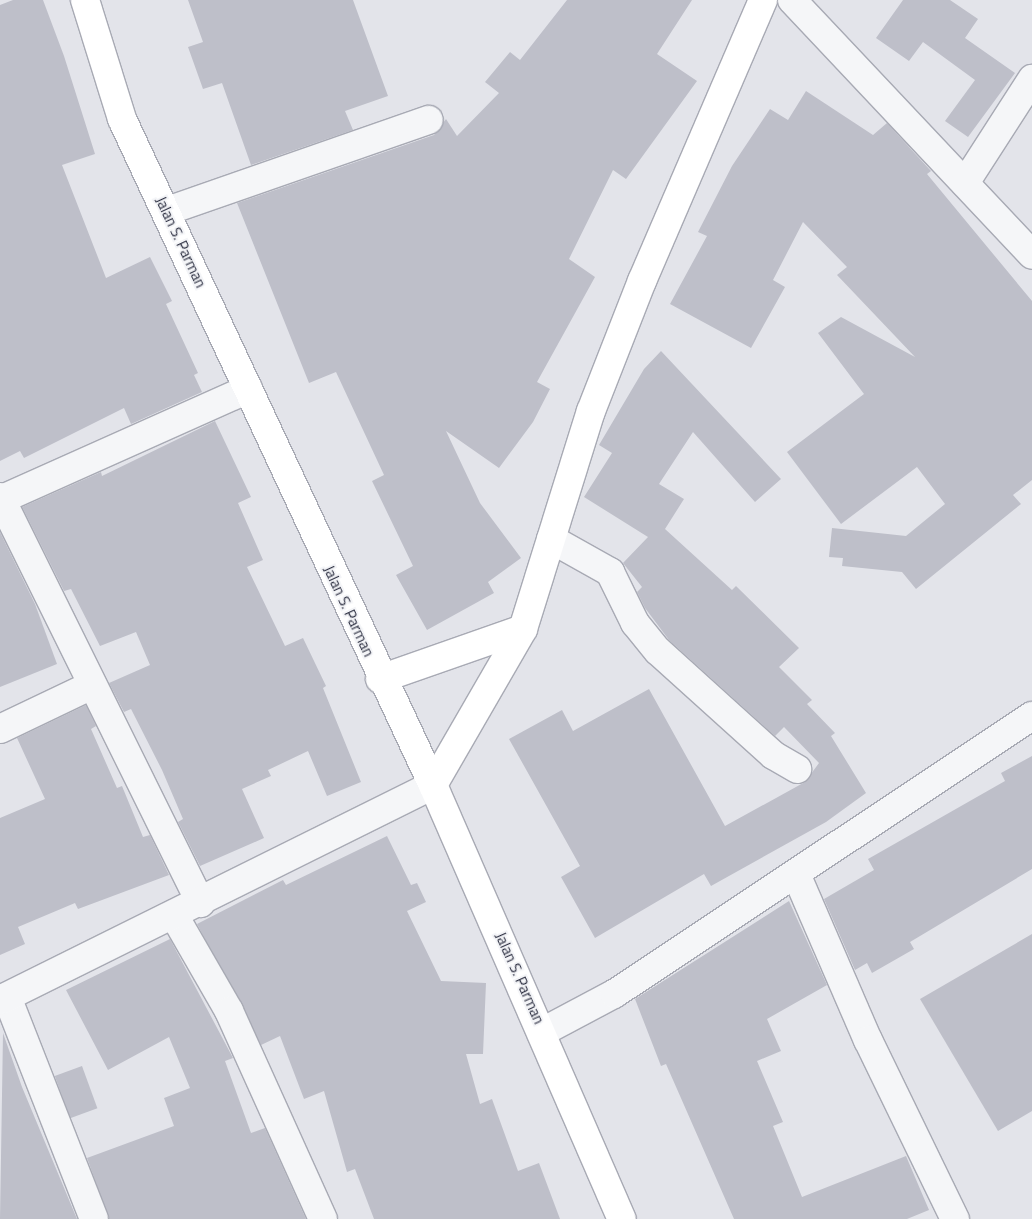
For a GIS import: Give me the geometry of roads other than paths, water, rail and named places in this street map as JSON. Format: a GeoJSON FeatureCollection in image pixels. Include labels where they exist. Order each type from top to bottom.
{"type":"FeatureCollection","features":[{"type":"Feature","properties":{"kind":"main road","name":"Jalan S. Parman"},"geometry":{"type":"LineString","coordinates":[[84,0],[122,119],[167,211],[380,679],[433,785],[544,1030],[622,1219]]}},
{"type":"Feature","properties":{"kind":"main road"},"geometry":{"type":"LineString","coordinates":[[433,785],[523,629],[592,412],[642,281],[763,0]]}},
{"type":"Feature","properties":{"kind":"main road"},"geometry":{"type":"LineString","coordinates":[[380,679],[523,629]]}},
{"type":"Feature","properties":{"kind":"street"},"geometry":{"type":"LineString","coordinates":[[792,0],[1032,255]]}},
{"type":"Feature","properties":{"kind":"street"},"geometry":{"type":"LineString","coordinates":[[964,183],[1032,79]]}},
{"type":"Feature","properties":{"kind":"street"},"geometry":{"type":"LineString","coordinates":[[167,211],[429,120]]}},
{"type":"Feature","properties":{"kind":"street"},"geometry":{"type":"LineString","coordinates":[[201,903],[90,686],[0,499],[248,389]]}},
{"type":"Feature","properties":{"kind":"street"},"geometry":{"type":"LineString","coordinates":[[551,539],[610,572],[635,623],[658,651],[773,755],[797,769]]}},
{"type":"Feature","properties":{"kind":"street"},"geometry":{"type":"LineString","coordinates":[[0,729],[90,686]]}},
{"type":"Feature","properties":{"kind":"street"},"geometry":{"type":"LineString","coordinates":[[544,1030],[614,994],[1032,716]]}},
{"type":"Feature","properties":{"kind":"street"},"geometry":{"type":"LineString","coordinates":[[94,1219],[4,999],[175,917],[433,785]]}},
{"type":"Feature","properties":{"kind":"street"},"geometry":{"type":"LineString","coordinates":[[796,874],[868,1040],[955,1219]]}},
{"type":"Feature","properties":{"kind":"street"},"geometry":{"type":"LineString","coordinates":[[175,917],[229,1011],[323,1219]]}}]}
